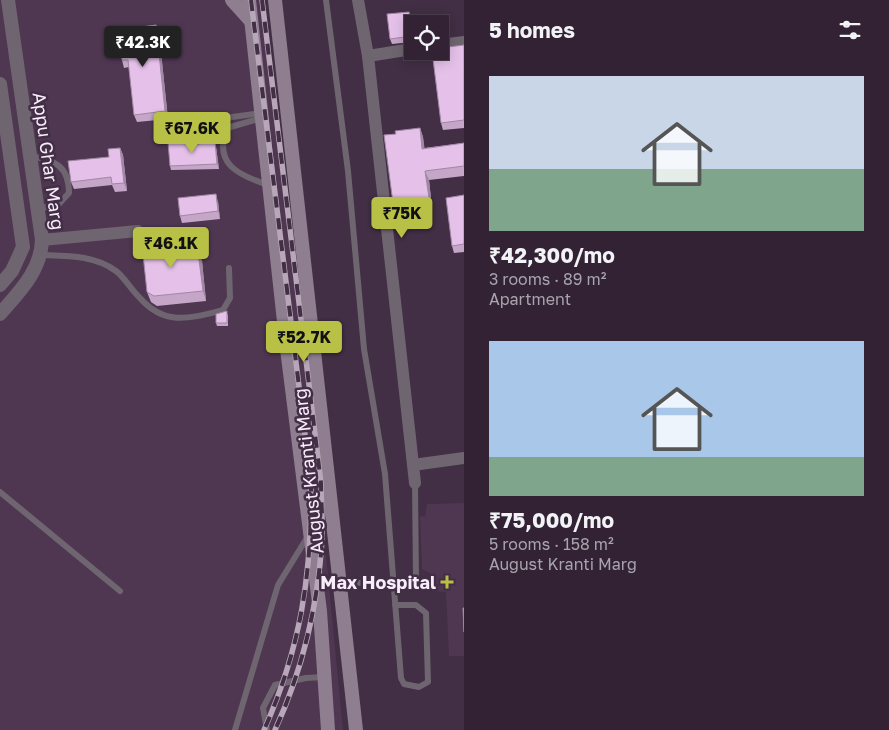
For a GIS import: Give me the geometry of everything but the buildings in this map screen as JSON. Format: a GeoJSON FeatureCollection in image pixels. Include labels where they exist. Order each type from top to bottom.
{"type":"FeatureCollection","features":[{"type":"Feature","properties":{"kind":"main road"},"geometry":{"type":"LineString","coordinates":[[232,0],[251,21]]}},
{"type":"Feature","properties":{"kind":"main road","name":"August Kranti Marg"},"geometry":{"type":"LineString","coordinates":[[249,0],[320,611],[328,730]]}},
{"type":"Feature","properties":{"kind":"main road","name":"August Kranti Marg"},"geometry":{"type":"LineString","coordinates":[[275,0],[356,730]]}},
{"type":"Feature","properties":{"kind":"street","name":"Appu Ghar Marg"},"geometry":{"type":"LineString","coordinates":[[0,314],[29,280],[41,255],[42,240],[8,0]]}},
{"type":"Feature","properties":{"kind":"street"},"geometry":{"type":"LineString","coordinates":[[358,0],[368,56],[415,483]]}},
{"type":"Feature","properties":{"kind":"street"},"geometry":{"type":"LineString","coordinates":[[449,44],[464,42]]}},
{"type":"Feature","properties":{"kind":"street"},"geometry":{"type":"LineString","coordinates":[[368,56],[404,51]]}},
{"type":"Feature","properties":{"kind":"street"},"geometry":{"type":"LineString","coordinates":[[0,84],[23,248],[12,271],[0,285]]}},
{"type":"Feature","properties":{"kind":"street"},"geometry":{"type":"LineString","coordinates":[[42,240],[138,231]]}},
{"type":"Feature","properties":{"kind":"street"},"geometry":{"type":"LineString","coordinates":[[23,248],[41,255]]}},
{"type":"Feature","properties":{"kind":"street"},"geometry":{"type":"LineString","coordinates":[[413,465],[464,458]]}},
{"type":"Feature","properties":{"kind":"lane"},"geometry":{"type":"LineString","coordinates":[[326,0],[348,171],[364,349],[385,474],[394,581],[395,605],[401,678],[404,684],[418,687],[428,682],[426,613],[416,605],[395,605]]}},
{"type":"Feature","properties":{"kind":"lane"},"geometry":{"type":"LineString","coordinates":[[174,125],[262,116]]}},
{"type":"Feature","properties":{"kind":"lane"},"geometry":{"type":"LineString","coordinates":[[262,116],[227,128],[223,139],[223,149],[226,161],[234,170],[269,185]]}},
{"type":"Feature","properties":{"kind":"lane"},"geometry":{"type":"LineString","coordinates":[[29,156],[48,159],[62,168],[69,180],[69,193],[58,205],[37,210]]}},
{"type":"Feature","properties":{"kind":"lane"},"geometry":{"type":"LineString","coordinates":[[41,255],[86,258],[116,271],[150,310],[168,318],[196,317],[223,310],[230,298],[229,268]]}},
{"type":"Feature","properties":{"kind":"lane"},"geometry":{"type":"LineString","coordinates":[[415,483],[416,582]]}},
{"type":"Feature","properties":{"kind":"lane"},"geometry":{"type":"LineString","coordinates":[[0,492],[120,591]]}},
{"type":"Feature","properties":{"kind":"lane"},"geometry":{"type":"LineString","coordinates":[[234,730],[278,586],[310,533]]}},
{"type":"Feature","properties":{"kind":"lane"},"geometry":{"type":"LineString","coordinates":[[339,583],[429,582]]}},
{"type":"Feature","properties":{"kind":"lane"},"geometry":{"type":"LineString","coordinates":[[267,730],[263,708],[275,685],[306,678],[324,677]]}},
{"type":"Feature","properties":{"kind":"shaded area"},"geometry":{"type":"Polygon","coordinates":[[[0,0],[263,0],[322,514],[343,730],[0,730],[0,0]]]}},
{"type":"Feature","properties":{"kind":"shaded area","name":"Max Hospital"},"geometry":{"type":"Polygon","coordinates":[[[464,503],[464,656],[449,656],[446,592],[431,591],[430,573],[422,569],[420,516],[425,517],[427,504],[464,503]]]}},
{"type":"Feature","properties":{"kind":"railway"},"geometry":{"type":"LineString","coordinates":[[251,0],[311,483],[309,548],[302,610],[287,669],[264,730]]}},
{"type":"Feature","properties":{"kind":"railway"},"geometry":{"type":"LineString","coordinates":[[262,0],[321,483],[322,526],[317,589],[307,637],[293,685],[275,730]]}},
{"type":"Feature","properties":{"kind":"place","name":"Max Hospital"},"geometry":{"type":"Point","coordinates":[447,582]}}]}
